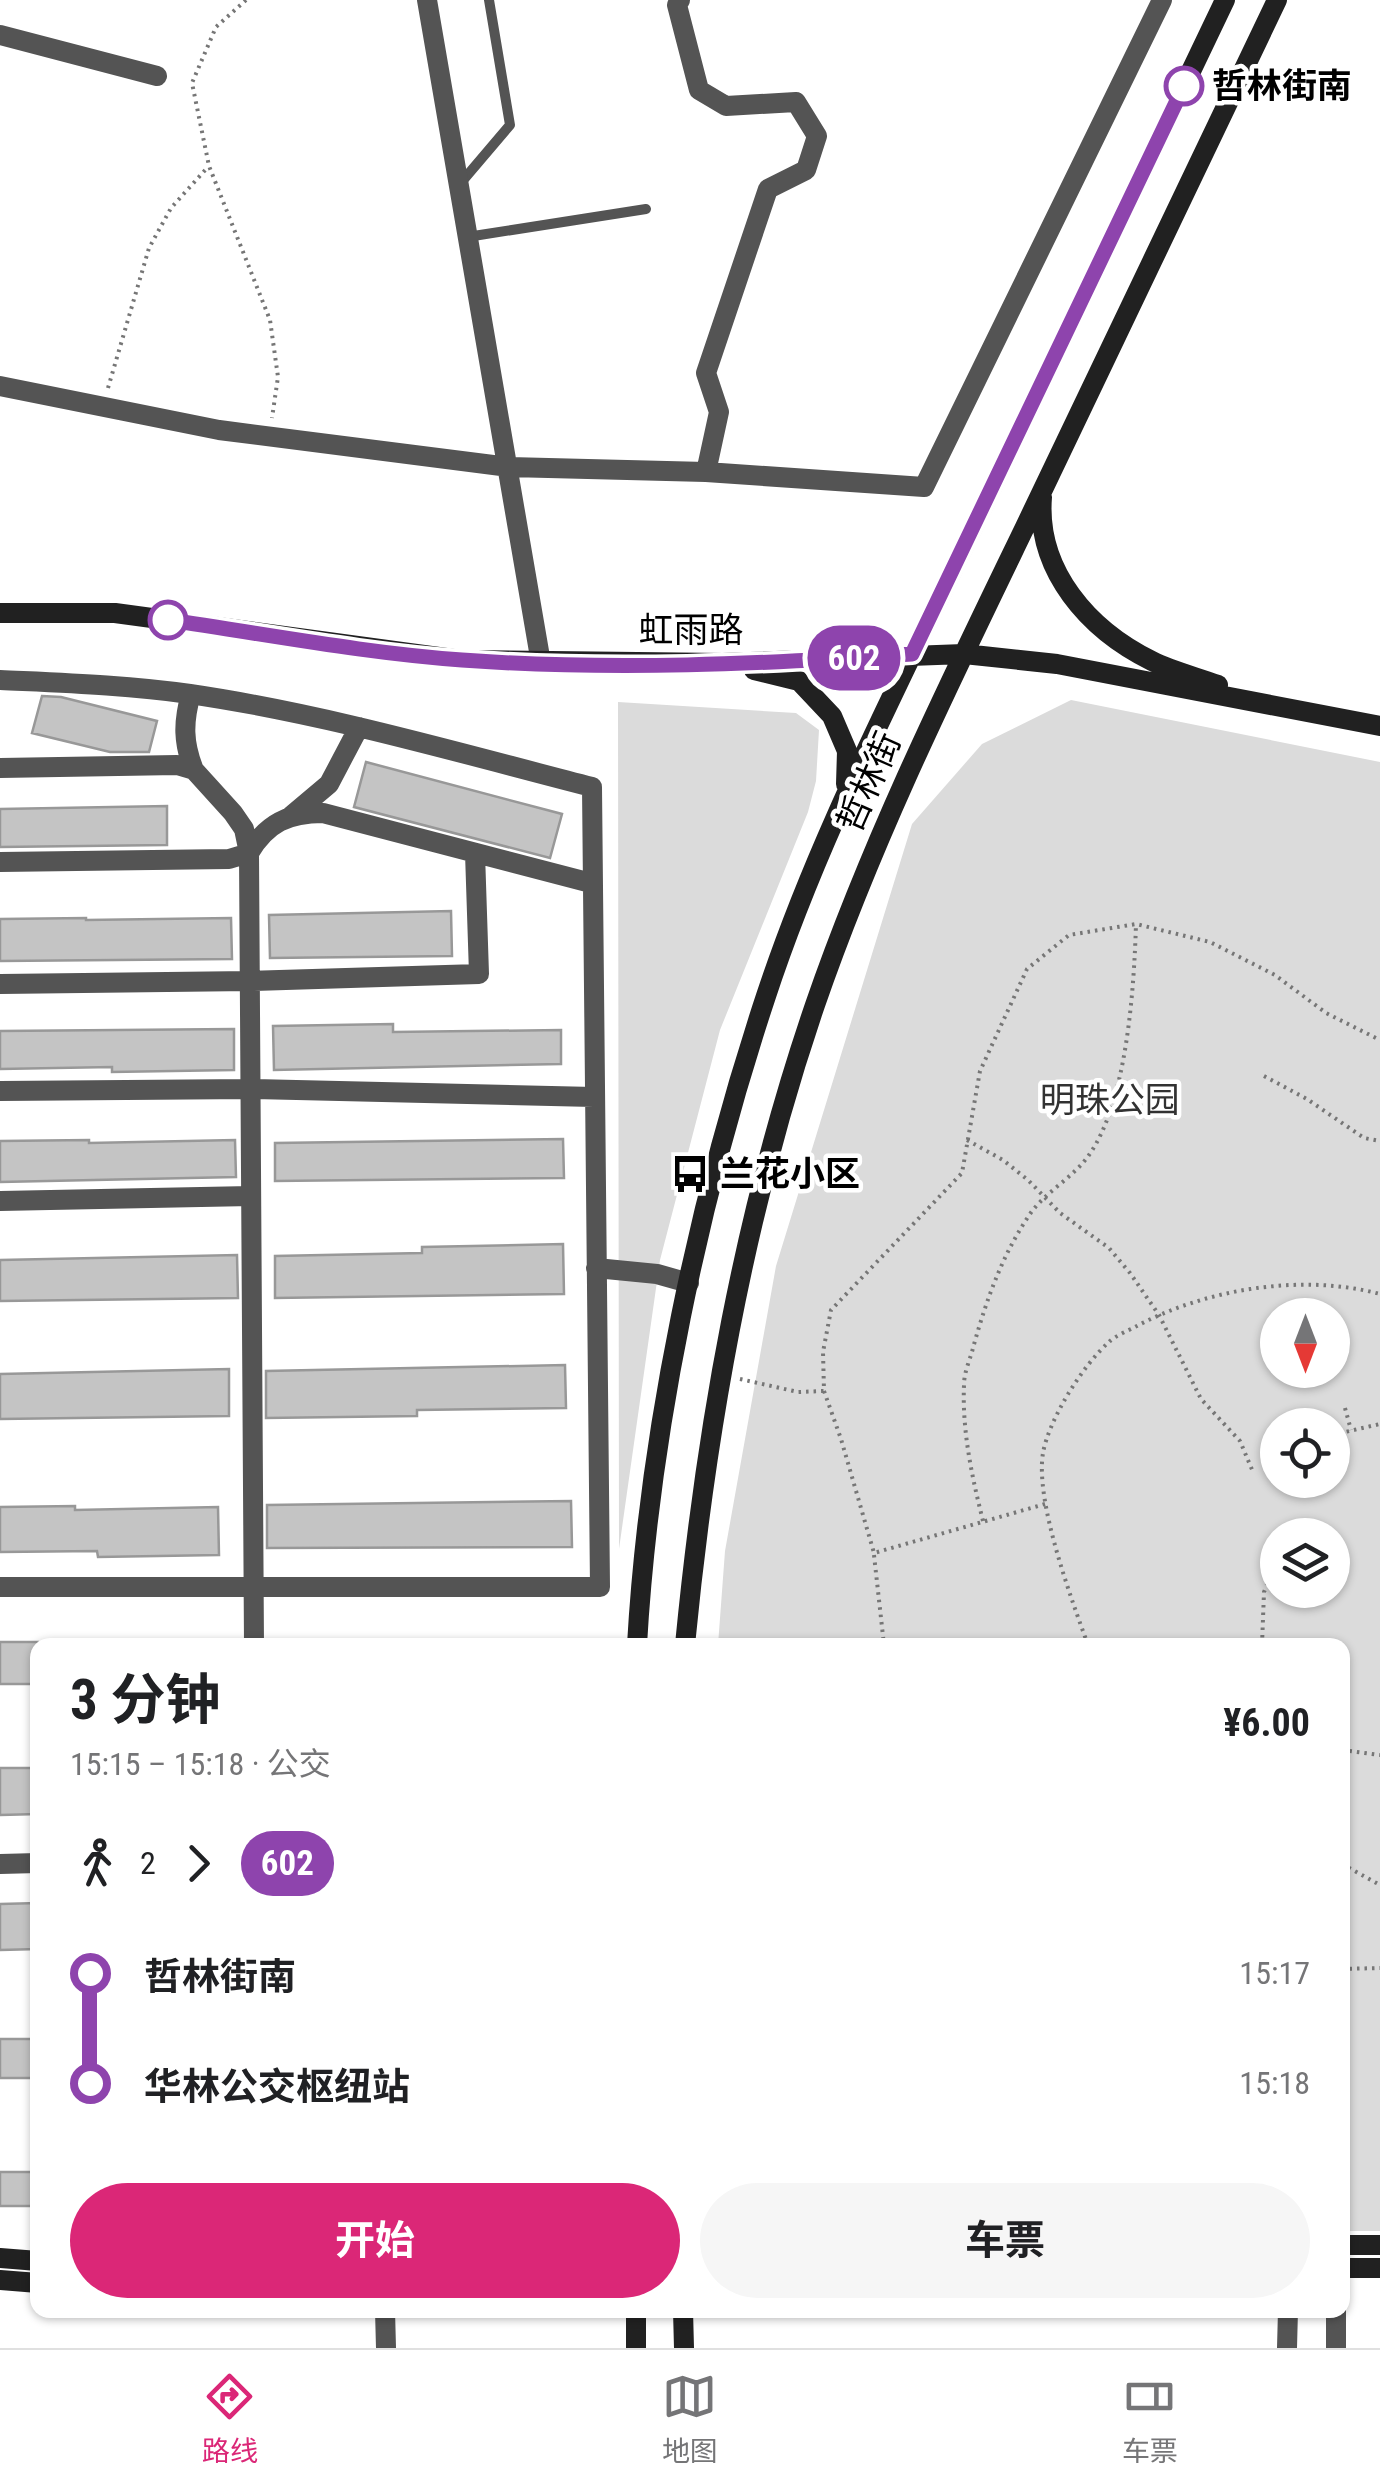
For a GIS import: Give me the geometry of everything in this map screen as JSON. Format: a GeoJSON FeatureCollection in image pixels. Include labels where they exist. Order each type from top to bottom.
{"type":"FeatureCollection","features":[{"type":"Feature","properties":{"kind":"street"},"geometry":{"type":"LineString","coordinates":[[427,0],[542,663]]}},
{"type":"Feature","properties":{"kind":"street"},"geometry":{"type":"LineString","coordinates":[[680,0],[677,5],[699,90],[726,106],[796,102],[817,136],[806,170],[768,189],[706,374],[719,412],[706,472]]}},
{"type":"Feature","properties":{"kind":"street"},"geometry":{"type":"LineString","coordinates":[[0,386],[269,437],[509,466],[706,472],[924,486],[1162,0]]}},
{"type":"Feature","properties":{"kind":"street","name":"哲林街"},"geometry":{"type":"LineString","coordinates":[[638,1638],[650,1512],[689,1282],[730,1110],[766,993],[844,798],[1225,0]]}},
{"type":"Feature","properties":{"kind":"street","name":"哲林街"},"geometry":{"type":"LineString","coordinates":[[686,1638],[698,1518],[720,1373],[770,1158],[814,1008],[883,828],[1277,0]]}},
{"type":"Feature","properties":{"kind":"street"},"geometry":{"type":"LineString","coordinates":[[0,35],[157,76]]}},
{"type":"Feature","properties":{"kind":"street"},"geometry":{"type":"LineString","coordinates":[[1042,490],[1042,531],[1056,578],[1104,632],[1152,661],[1276,706]]}},
{"type":"Feature","properties":{"kind":"street","name":"虹雨路"},"geometry":{"type":"LineString","coordinates":[[0,614],[116,613],[461,660],[723,664],[964,654],[1057,664],[1380,726]]}},
{"type":"Feature","properties":{"kind":"street"},"geometry":{"type":"LineString","coordinates":[[723,664],[799,681],[832,716],[847,752],[844,798]]}},
{"type":"Feature","properties":{"kind":"street"},"geometry":{"type":"LineString","coordinates":[[0,680],[191,694],[359,727],[592,787],[600,1587],[0,1586]]}},
{"type":"Feature","properties":{"kind":"street"},"geometry":{"type":"LineString","coordinates":[[191,694],[184,738],[194,770],[244,829],[249,853],[254,1638]]}},
{"type":"Feature","properties":{"kind":"street"},"geometry":{"type":"LineString","coordinates":[[0,862],[230,859],[249,853],[260,834],[329,784],[359,727]]}},
{"type":"Feature","properties":{"kind":"street"},"geometry":{"type":"LineString","coordinates":[[0,768],[177,766],[194,770]]}},
{"type":"Feature","properties":{"kind":"street"},"geometry":{"type":"LineString","coordinates":[[235,816],[249,822],[322,813],[592,883]]}},
{"type":"Feature","properties":{"kind":"street"},"geometry":{"type":"LineString","coordinates":[[0,984],[250,982],[480,974],[475,853]]}},
{"type":"Feature","properties":{"kind":"street"},"geometry":{"type":"LineString","coordinates":[[0,1091],[251,1089],[594,1097]]}},
{"type":"Feature","properties":{"kind":"street"},"geometry":{"type":"LineString","coordinates":[[0,1201],[251,1196]]}},
{"type":"Feature","properties":{"kind":"street"},"geometry":{"type":"LineString","coordinates":[[596,1268],[657,1274],[689,1282]]}},
{"type":"Feature","properties":{"kind":"street"},"geometry":{"type":"LineString","coordinates":[[0,1864],[30,1863]]}},
{"type":"Feature","properties":{"kind":"street"},"geometry":{"type":"LineString","coordinates":[[1350,2246],[1380,2245]]}},
{"type":"Feature","properties":{"kind":"street"},"geometry":{"type":"LineString","coordinates":[[0,2258],[30,2260]]}},
{"type":"Feature","properties":{"kind":"street"},"geometry":{"type":"LineString","coordinates":[[1350,2268],[1380,2268]]}},
{"type":"Feature","properties":{"kind":"street"},"geometry":{"type":"LineString","coordinates":[[0,2280],[30,2282]]}},
{"type":"Feature","properties":{"kind":"street"},"geometry":{"type":"LineString","coordinates":[[384,2318],[386,2348]]}},
{"type":"Feature","properties":{"kind":"street"},"geometry":{"type":"LineString","coordinates":[[636,2318],[636,2348]]}},
{"type":"Feature","properties":{"kind":"street"},"geometry":{"type":"LineString","coordinates":[[683,2318],[684,2348]]}},
{"type":"Feature","properties":{"kind":"street"},"geometry":{"type":"LineString","coordinates":[[1287,2348],[1288,2318]]}},
{"type":"Feature","properties":{"kind":"street"},"geometry":{"type":"LineString","coordinates":[[1336,2318],[1336,2348]]}},
{"type":"Feature","properties":{"kind":"lane"},"geometry":{"type":"LineString","coordinates":[[458,186],[510,125],[489,0]]}},
{"type":"Feature","properties":{"kind":"lane"},"geometry":{"type":"LineString","coordinates":[[467,237],[646,209]]}},
{"type":"Feature","properties":{"kind":"path"},"geometry":{"type":"LineString","coordinates":[[246,0],[216,27],[192,83],[209,166],[270,320],[278,377],[269,437]]}},
{"type":"Feature","properties":{"kind":"path"},"geometry":{"type":"LineString","coordinates":[[102,407],[149,248],[171,208],[209,166]]}},
{"type":"Feature","properties":{"kind":"path"},"geometry":{"type":"LineString","coordinates":[[983,1521],[972,1475],[964,1380],[984,1307],[1032,1211],[1089,1155],[1109,1114],[1135,978],[1136,924]]}},
{"type":"Feature","properties":{"kind":"path"},"geometry":{"type":"LineString","coordinates":[[883,1638],[874,1553],[824,1391],[823,1352],[831,1310],[962,1173],[980,1071],[1027,968],[1069,936],[1136,924],[1210,942],[1275,975],[1326,1013],[1380,1040]]}},
{"type":"Feature","properties":{"kind":"path"},"geometry":{"type":"LineString","coordinates":[[1264,1076],[1307,1099],[1364,1138],[1380,1141]]}},
{"type":"Feature","properties":{"kind":"path"},"geometry":{"type":"LineString","coordinates":[[968,1140],[1002,1160],[1108,1248],[1130,1272],[1158,1315],[1201,1400],[1240,1441],[1252,1472]]}},
{"type":"Feature","properties":{"kind":"path"},"geometry":{"type":"LineString","coordinates":[[1086,1638],[1046,1504],[1042,1457],[1050,1427],[1079,1380],[1110,1341],[1158,1315],[1236,1291],[1344,1287],[1380,1294]]}},
{"type":"Feature","properties":{"kind":"path"},"geometry":{"type":"LineString","coordinates":[[720,1373],[783,1389],[824,1391]]}},
{"type":"Feature","properties":{"kind":"path"},"geometry":{"type":"LineString","coordinates":[[1350,1426],[1351,1430],[1380,1424]]}},
{"type":"Feature","properties":{"kind":"path"},"geometry":{"type":"LineString","coordinates":[[874,1553],[1046,1504]]}},
{"type":"Feature","properties":{"kind":"path"},"geometry":{"type":"LineString","coordinates":[[1262,1638],[1263,1608]]}},
{"type":"Feature","properties":{"kind":"path"},"geometry":{"type":"LineString","coordinates":[[1350,1751],[1380,1755]]}},
{"type":"Feature","properties":{"kind":"path"},"geometry":{"type":"LineString","coordinates":[[1350,1868],[1380,1885]]}},
{"type":"Feature","properties":{"kind":"path"},"geometry":{"type":"LineString","coordinates":[[1350,1969],[1379,1969]]}},
{"type":"Feature","properties":{"kind":"green space","name":"明珠公园"},"geometry":{"type":"Polygon","coordinates":[[[1071,700],[1380,762],[1380,2231],[1350,2231],[1350,1638],[719,1638],[725,1551],[776,1266],[912,824],[982,744],[1071,700]]]}},
{"type":"Feature","properties":{"kind":"green space"},"geometry":{"type":"Polygon","coordinates":[[[618,702],[796,713],[819,730],[816,781],[808,812],[720,1030],[660,1260],[619,1549],[618,702]]]}},
{"type":"Feature","properties":{"kind":"building"},"geometry":{"type":"Polygon","coordinates":[[[42,696],[61,697],[157,721],[149,752],[110,752],[32,733],[42,696]]]}},
{"type":"Feature","properties":{"kind":"building"},"geometry":{"type":"Polygon","coordinates":[[[366,762],[562,814],[550,858],[354,807],[366,762]]]}},
{"type":"Feature","properties":{"kind":"building"},"geometry":{"type":"Polygon","coordinates":[[[167,806],[167,845],[0,847],[0,809],[167,806]]]}},
{"type":"Feature","properties":{"kind":"building"},"geometry":{"type":"Polygon","coordinates":[[[451,911],[452,956],[270,958],[269,915],[451,911]]]}},
{"type":"Feature","properties":{"kind":"building"},"geometry":{"type":"Polygon","coordinates":[[[231,918],[232,959],[0,961],[0,919],[231,918]]]}},
{"type":"Feature","properties":{"kind":"building"},"geometry":{"type":"Polygon","coordinates":[[[393,1024],[393,1032],[561,1030],[561,1064],[274,1070],[273,1026],[393,1024]]]}},
{"type":"Feature","properties":{"kind":"building"},"geometry":{"type":"Polygon","coordinates":[[[234,1029],[234,1070],[0,1069],[0,1031],[234,1029]]]}},
{"type":"Feature","properties":{"kind":"building"},"geometry":{"type":"Polygon","coordinates":[[[563,1139],[564,1178],[275,1181],[275,1143],[563,1139]]]}},
{"type":"Feature","properties":{"kind":"building"},"geometry":{"type":"Polygon","coordinates":[[[235,1140],[236,1177],[0,1182],[0,1141],[235,1140]]]}},
{"type":"Feature","properties":{"kind":"building"},"geometry":{"type":"Polygon","coordinates":[[[563,1244],[564,1294],[275,1298],[275,1256],[422,1253],[422,1247],[563,1244]]]}},
{"type":"Feature","properties":{"kind":"building"},"geometry":{"type":"Polygon","coordinates":[[[237,1255],[238,1298],[0,1301],[0,1260],[237,1255]]]}},
{"type":"Feature","properties":{"kind":"building"},"geometry":{"type":"Polygon","coordinates":[[[565,1365],[566,1408],[417,1410],[417,1416],[266,1418],[266,1371],[565,1365]]]}},
{"type":"Feature","properties":{"kind":"building"},"geometry":{"type":"Polygon","coordinates":[[[229,1369],[229,1416],[0,1419],[0,1374],[229,1369]]]}},
{"type":"Feature","properties":{"kind":"building"},"geometry":{"type":"Polygon","coordinates":[[[571,1501],[572,1547],[267,1548],[267,1505],[571,1501]]]}},
{"type":"Feature","properties":{"kind":"building"},"geometry":{"type":"Polygon","coordinates":[[[75,1506],[75,1510],[218,1507],[219,1555],[98,1557],[97,1551],[0,1552],[0,1507],[75,1506]]]}},
{"type":"Feature","properties":{"kind":"building"},"geometry":{"type":"Polygon","coordinates":[[[0,1642],[30,1642],[30,1684],[0,1684],[0,1642]]]}},
{"type":"Feature","properties":{"kind":"building"},"geometry":{"type":"Polygon","coordinates":[[[0,1768],[30,1768],[30,1814],[0,1815],[0,1768]]]}},
{"type":"Feature","properties":{"kind":"building"},"geometry":{"type":"Polygon","coordinates":[[[30,1903],[30,1949],[0,1950],[0,1904],[30,1903]]]}},
{"type":"Feature","properties":{"kind":"building"},"geometry":{"type":"Polygon","coordinates":[[[0,2039],[30,2039],[30,2078],[0,2078],[0,2039]]]}},
{"type":"Feature","properties":{"kind":"building"},"geometry":{"type":"Polygon","coordinates":[[[0,2172],[30,2172],[30,2206],[0,2206],[0,2172]]]}},
{"type":"Feature","properties":{"kind":"bus line","name":"602"},"geometry":{"type":"LineString","coordinates":[[168,620],[461,660],[723,664],[912,654],[1184,86]]}},
{"type":"Feature","properties":{"kind":"place","name":"哲林街南"},"geometry":{"type":"Point","coordinates":[1184,86]}},
{"type":"Feature","properties":{"kind":"place","name":"兰花小区"},"geometry":{"type":"Point","coordinates":[690,1174]}}]}
